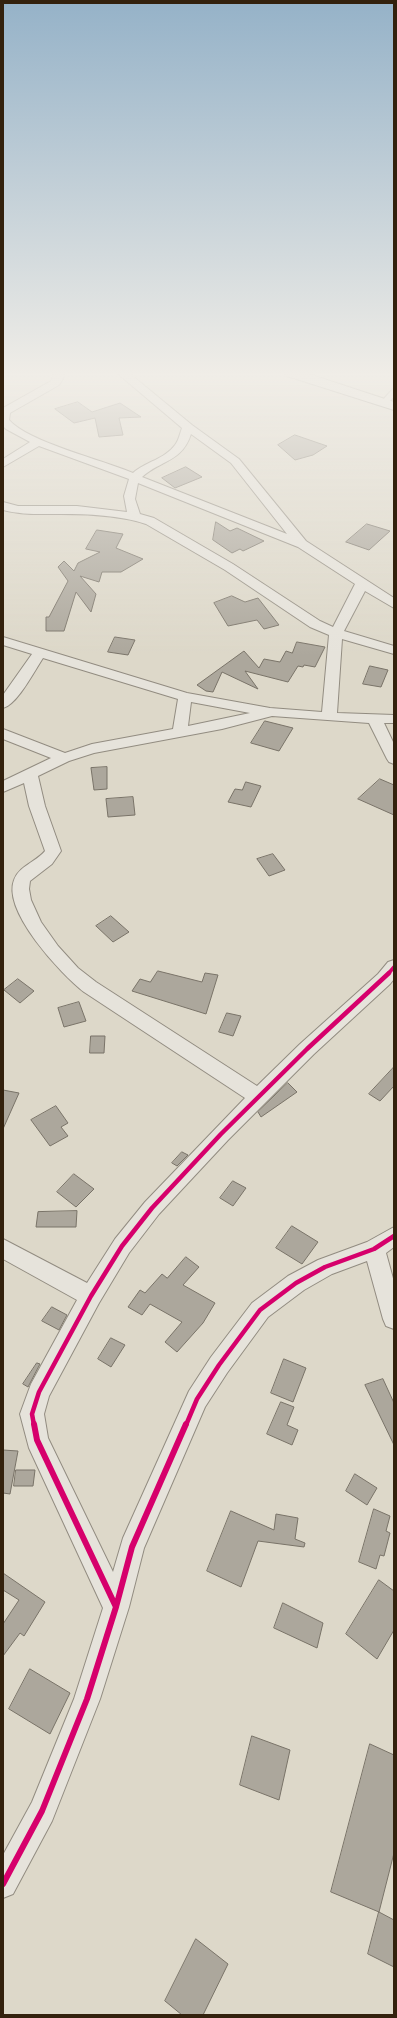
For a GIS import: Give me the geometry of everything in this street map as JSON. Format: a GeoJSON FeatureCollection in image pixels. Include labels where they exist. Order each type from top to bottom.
{"type":"FeatureCollection","features":[{"type":"Feature","properties":{"kind":"street"},"geometry":{"type":"LineString","coordinates":[[105,467],[302,544],[394,604]]}},
{"type":"Feature","properties":{"kind":"street"},"geometry":{"type":"LineString","coordinates":[[135,516],[129,506],[134,478],[149,467]]}},
{"type":"Feature","properties":{"kind":"street"},"geometry":{"type":"LineString","coordinates":[[241,467],[302,544]]}},
{"type":"Feature","properties":{"kind":"street"},"geometry":{"type":"LineString","coordinates":[[3,506],[17,510],[77,510],[135,516],[150,522],[229,567],[308,620],[336,633],[394,650]]}},
{"type":"Feature","properties":{"kind":"street"},"geometry":{"type":"LineString","coordinates":[[329,717],[336,633],[362,584]]}},
{"type":"Feature","properties":{"kind":"street"},"geometry":{"type":"LineString","coordinates":[[3,641],[185,696],[272,712],[375,720],[394,719]]}},
{"type":"Feature","properties":{"kind":"street"},"geometry":{"type":"LineString","coordinates":[[3,704],[16,690],[40,652]]}},
{"type":"Feature","properties":{"kind":"street"},"geometry":{"type":"LineString","coordinates":[[180,732],[185,696]]}},
{"type":"Feature","properties":{"kind":"street"},"geometry":{"type":"LineString","coordinates":[[3,787],[64,758],[92,749],[272,712]]}},
{"type":"Feature","properties":{"kind":"street"},"geometry":{"type":"LineString","coordinates":[[375,720],[394,759]]}},
{"type":"Feature","properties":{"kind":"street"},"geometry":{"type":"LineString","coordinates":[[3,734],[64,758]]}},
{"type":"Feature","properties":{"kind":"street"},"geometry":{"type":"LineString","coordinates":[[30,774],[37,806],[53,851],[48,858],[28,873],[22,881],[20,890],[25,908],[42,937],[66,968],[90,987],[258,1096]]}},
{"type":"Feature","properties":{"kind":"street"},"geometry":{"type":"LineString","coordinates":[[116,1607],[38,1440],[32,1414],[39,1392],[91,1296],[122,1246],[152,1208],[258,1096],[391,977]]}},
{"type":"Feature","properties":{"kind":"street"},"geometry":{"type":"LineString","coordinates":[[3,1884],[42,1811],[87,1699],[116,1607],[132,1547],[198,1399],[219,1365],[260,1310],[296,1283],[325,1267],[374,1250],[394,1236]]}},
{"type":"Feature","properties":{"kind":"street"},"geometry":{"type":"LineString","coordinates":[[3,1248],[91,1296]]}},
{"type":"Feature","properties":{"kind":"street"},"geometry":{"type":"LineString","coordinates":[[374,1250],[394,1319]]}},
{"type":"Feature","properties":{"kind":"building"},"geometry":{"type":"Polygon","coordinates":[[[186,467],[202,477],[175,488],[162,478],[186,467]]]}},
{"type":"Feature","properties":{"kind":"building"},"geometry":{"type":"Polygon","coordinates":[[[216,522],[230,531],[237,528],[264,541],[243,551],[240,549],[232,553],[213,540],[216,522]]]}},
{"type":"Feature","properties":{"kind":"building"},"geometry":{"type":"Polygon","coordinates":[[[367,524],[390,531],[369,550],[346,542],[367,524]]]}},
{"type":"Feature","properties":{"kind":"building"},"geometry":{"type":"Polygon","coordinates":[[[97,530],[123,534],[116,548],[143,559],[121,572],[102,572],[99,582],[80,576],[96,594],[91,612],[76,592],[64,631],[46,631],[46,617],[49,617],[68,581],[58,567],[64,561],[74,571],[78,563],[100,552],[86,549],[97,530]]]}},
{"type":"Feature","properties":{"kind":"building"},"geometry":{"type":"Polygon","coordinates":[[[232,596],[245,602],[258,598],[279,625],[264,629],[257,620],[228,626],[214,603],[232,596]]]}},
{"type":"Feature","properties":{"kind":"building"},"geometry":{"type":"Polygon","coordinates":[[[115,637],[135,640],[128,655],[108,652],[115,637]]]}},
{"type":"Feature","properties":{"kind":"building"},"geometry":{"type":"Polygon","coordinates":[[[297,642],[325,647],[315,667],[304,665],[303,667],[298,666],[288,682],[245,671],[258,689],[222,672],[213,692],[206,691],[197,685],[244,651],[259,668],[264,659],[280,662],[286,651],[292,653],[297,642]]]}},
{"type":"Feature","properties":{"kind":"building"},"geometry":{"type":"Polygon","coordinates":[[[370,666],[388,670],[381,687],[363,684],[370,666]]]}},
{"type":"Feature","properties":{"kind":"building"},"geometry":{"type":"Polygon","coordinates":[[[265,721],[293,728],[279,751],[251,743],[265,721]]]}},
{"type":"Feature","properties":{"kind":"building"},"geometry":{"type":"Polygon","coordinates":[[[107,767],[107,789],[94,790],[91,768],[107,767]]]}},
{"type":"Feature","properties":{"kind":"building"},"geometry":{"type":"Polygon","coordinates":[[[380,779],[394,785],[394,815],[358,799],[380,779]]]}},
{"type":"Feature","properties":{"kind":"building"},"geometry":{"type":"Polygon","coordinates":[[[246,782],[261,786],[251,807],[228,802],[235,789],[242,790],[246,782]]]}},
{"type":"Feature","properties":{"kind":"building"},"geometry":{"type":"Polygon","coordinates":[[[133,797],[135,815],[108,817],[106,799],[133,797]]]}},
{"type":"Feature","properties":{"kind":"building"},"geometry":{"type":"Polygon","coordinates":[[[273,854],[285,870],[269,876],[257,859],[273,854]]]}},
{"type":"Feature","properties":{"kind":"building"},"geometry":{"type":"Polygon","coordinates":[[[111,916],[129,932],[113,942],[96,926],[111,916]]]}},
{"type":"Feature","properties":{"kind":"building"},"geometry":{"type":"Polygon","coordinates":[[[158,971],[202,982],[205,973],[218,975],[206,1014],[132,991],[140,979],[150,982],[158,971]]]}},
{"type":"Feature","properties":{"kind":"building"},"geometry":{"type":"Polygon","coordinates":[[[18,979],[34,991],[20,1003],[4,990],[18,979]]]}},
{"type":"Feature","properties":{"kind":"building"},"geometry":{"type":"Polygon","coordinates":[[[79,1002],[86,1021],[64,1027],[58,1008],[79,1002]]]}},
{"type":"Feature","properties":{"kind":"building"},"geometry":{"type":"Polygon","coordinates":[[[227,1013],[241,1016],[233,1036],[219,1032],[227,1013]]]}},
{"type":"Feature","properties":{"kind":"building"},"geometry":{"type":"Polygon","coordinates":[[[91,1036],[105,1036],[104,1053],[90,1053],[91,1036]]]}},
{"type":"Feature","properties":{"kind":"building"},"geometry":{"type":"Polygon","coordinates":[[[394,1067],[394,1086],[380,1101],[369,1094],[394,1067]]]}},
{"type":"Feature","properties":{"kind":"building"},"geometry":{"type":"Polygon","coordinates":[[[288,1083],[297,1092],[261,1117],[258,1112],[288,1083]]]}},
{"type":"Feature","properties":{"kind":"building"},"geometry":{"type":"Polygon","coordinates":[[[3,1090],[19,1093],[3,1129],[3,1090]]]}},
{"type":"Feature","properties":{"kind":"building"},"geometry":{"type":"Polygon","coordinates":[[[56,1106],[68,1123],[61,1127],[68,1136],[50,1146],[31,1120],[56,1106]]]}},
{"type":"Feature","properties":{"kind":"building"},"geometry":{"type":"Polygon","coordinates":[[[182,1152],[188,1155],[177,1166],[172,1163],[182,1152]]]}},
{"type":"Feature","properties":{"kind":"building"},"geometry":{"type":"Polygon","coordinates":[[[74,1174],[94,1189],[76,1207],[57,1192],[74,1174]]]}},
{"type":"Feature","properties":{"kind":"building"},"geometry":{"type":"Polygon","coordinates":[[[233,1181],[246,1188],[233,1206],[220,1198],[233,1181]]]}},
{"type":"Feature","properties":{"kind":"building"},"geometry":{"type":"Polygon","coordinates":[[[77,1211],[76,1227],[36,1227],[38,1212],[77,1211]]]}},
{"type":"Feature","properties":{"kind":"building"},"geometry":{"type":"Polygon","coordinates":[[[292,1226],[318,1242],[302,1264],[276,1248],[292,1226]]]}},
{"type":"Feature","properties":{"kind":"building"},"geometry":{"type":"Polygon","coordinates":[[[186,1257],[199,1267],[183,1285],[215,1303],[203,1323],[177,1352],[165,1342],[182,1322],[150,1304],[142,1315],[128,1307],[140,1290],[145,1293],[162,1274],[167,1278],[186,1257]]]}},
{"type":"Feature","properties":{"kind":"building"},"geometry":{"type":"Polygon","coordinates":[[[52,1307],[67,1315],[59,1330],[42,1321],[52,1307]]]}},
{"type":"Feature","properties":{"kind":"building"},"geometry":{"type":"Polygon","coordinates":[[[111,1338],[125,1345],[111,1367],[98,1359],[111,1338]]]}},
{"type":"Feature","properties":{"kind":"building"},"geometry":{"type":"Polygon","coordinates":[[[284,1359],[306,1368],[293,1402],[271,1393],[284,1359]]]}},
{"type":"Feature","properties":{"kind":"building"},"geometry":{"type":"Polygon","coordinates":[[[37,1363],[40,1364],[28,1387],[23,1384],[37,1363]]]}},
{"type":"Feature","properties":{"kind":"building"},"geometry":{"type":"Polygon","coordinates":[[[383,1379],[394,1403],[394,1445],[365,1385],[383,1379]]]}},
{"type":"Feature","properties":{"kind":"building"},"geometry":{"type":"Polygon","coordinates":[[[281,1402],[294,1407],[287,1425],[298,1430],[292,1445],[267,1434],[281,1402]]]}},
{"type":"Feature","properties":{"kind":"building"},"geometry":{"type":"Polygon","coordinates":[[[3,1450],[18,1451],[10,1494],[3,1493],[3,1450]]]}},
{"type":"Feature","properties":{"kind":"building"},"geometry":{"type":"Polygon","coordinates":[[[16,1470],[35,1470],[33,1486],[14,1486],[16,1470]]]}},
{"type":"Feature","properties":{"kind":"building"},"geometry":{"type":"Polygon","coordinates":[[[355,1474],[377,1488],[367,1505],[346,1491],[355,1474]]]}},
{"type":"Feature","properties":{"kind":"building"},"geometry":{"type":"Polygon","coordinates":[[[374,1509],[390,1516],[386,1531],[390,1533],[384,1556],[380,1555],[376,1569],[359,1562],[374,1509]]]}},
{"type":"Feature","properties":{"kind":"building"},"geometry":{"type":"Polygon","coordinates":[[[231,1511],[274,1530],[276,1514],[298,1518],[295,1539],[305,1543],[304,1547],[258,1541],[241,1587],[207,1571],[231,1511]]]}},
{"type":"Feature","properties":{"kind":"building"},"geometry":{"type":"Polygon","coordinates":[[[3,1573],[45,1602],[24,1636],[20,1633],[3,1656],[3,1624],[19,1600],[3,1590],[3,1573]]]}},
{"type":"Feature","properties":{"kind":"building"},"geometry":{"type":"Polygon","coordinates":[[[379,1580],[394,1591],[394,1630],[377,1659],[346,1634],[379,1580]]]}},
{"type":"Feature","properties":{"kind":"building"},"geometry":{"type":"Polygon","coordinates":[[[283,1603],[323,1623],[317,1648],[274,1628],[283,1603]]]}},
{"type":"Feature","properties":{"kind":"building"},"geometry":{"type":"Polygon","coordinates":[[[30,1669],[70,1693],[50,1734],[9,1709],[30,1669]]]}},
{"type":"Feature","properties":{"kind":"building"},"geometry":{"type":"Polygon","coordinates":[[[252,1736],[290,1750],[279,1800],[240,1785],[252,1736]]]}},
{"type":"Feature","properties":{"kind":"building"},"geometry":{"type":"Polygon","coordinates":[[[370,1744],[394,1755],[394,1853],[379,1912],[331,1892],[370,1744]]]}},
{"type":"Feature","properties":{"kind":"building"},"geometry":{"type":"Polygon","coordinates":[[[379,1912],[394,1920],[394,1967],[368,1954],[379,1912]]]}},
{"type":"Feature","properties":{"kind":"building"},"geometry":{"type":"Polygon","coordinates":[[[196,1939],[228,1964],[203,2015],[182,2015],[165,2001],[196,1939]]]}},
{"type":"Feature","properties":{"kind":"cycle path"},"geometry":{"type":"LineString","coordinates":[[116,1607],[37,1440],[32,1414],[39,1392],[91,1296],[122,1246],[152,1208],[221,1134],[307,1049],[384,979],[394,967]]}},
{"type":"Feature","properties":{"kind":"cycle path"},"geometry":{"type":"LineString","coordinates":[[3,1884],[42,1811],[87,1699],[116,1607],[132,1547],[197,1399],[219,1365],[260,1310],[296,1283],[325,1267],[374,1249],[394,1236]]}}]}
